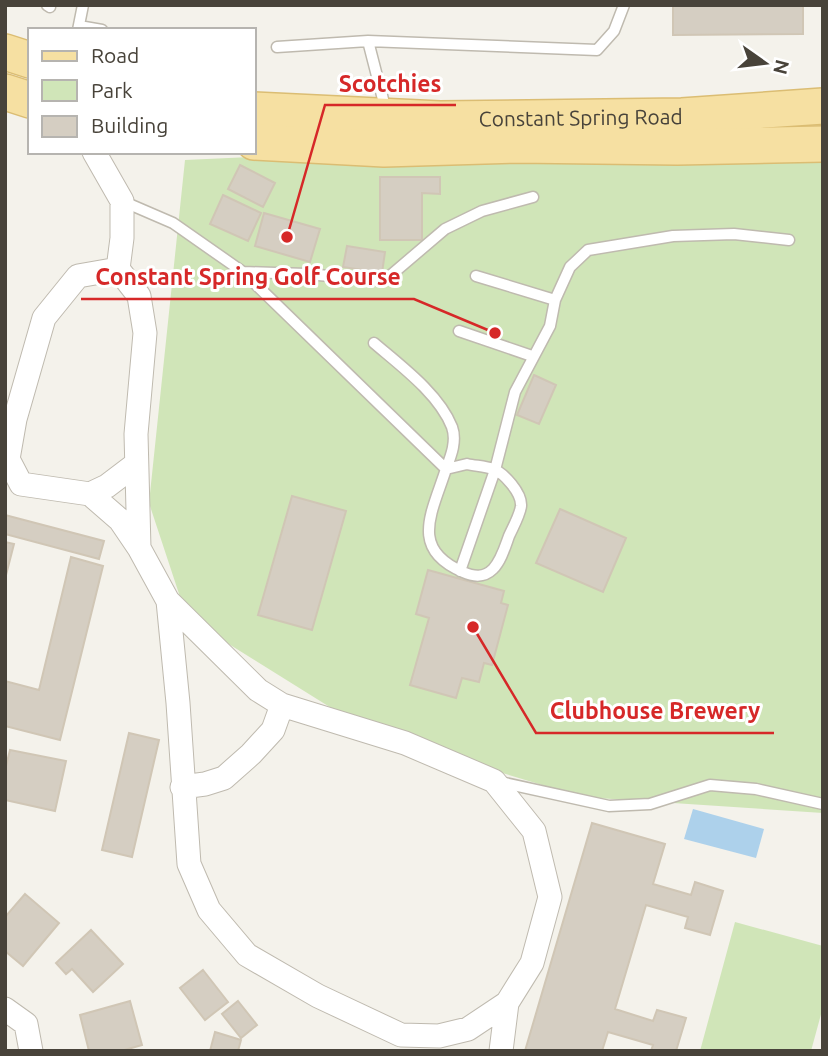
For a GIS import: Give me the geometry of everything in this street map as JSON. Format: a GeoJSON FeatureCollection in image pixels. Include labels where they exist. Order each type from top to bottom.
{"type":"FeatureCollection","features":[{"type":"Feature","properties":{"kind":"main road"},"geometry":{"type":"LineString","coordinates":[[5,52],[28,59]]}},
{"type":"Feature","properties":{"kind":"main road"},"geometry":{"type":"LineString","coordinates":[[5,92],[28,99]]}},
{"type":"Feature","properties":{"kind":"main road","name":"Constant Spring Road"},"geometry":{"type":"LineString","coordinates":[[256,110],[454,118],[681,116],[823,106]]}},
{"type":"Feature","properties":{"kind":"main road","name":"Constant Spring Road"},"geometry":{"type":"LineString","coordinates":[[256,142],[384,149],[517,145],[677,147],[823,144]]}},
{"type":"Feature","properties":{"kind":"street"},"geometry":{"type":"LineString","coordinates":[[95,154],[122,201],[122,238],[118,269],[139,296],[145,333],[136,434],[139,548]]}},
{"type":"Feature","properties":{"kind":"street"},"geometry":{"type":"LineString","coordinates":[[118,269],[78,276],[44,318],[10,417],[8,459],[21,484],[90,494],[120,520],[168,601],[258,690],[282,705],[405,743],[494,781],[534,831],[550,897],[532,963],[507,1003],[468,1029],[439,1036],[401,1035],[318,996],[247,955],[209,910],[189,864],[168,601]]}},
{"type":"Feature","properties":{"kind":"street"},"geometry":{"type":"LineString","coordinates":[[90,494],[107,486],[136,464]]}},
{"type":"Feature","properties":{"kind":"street"},"geometry":{"type":"LineString","coordinates":[[182,787],[224,778],[273,730],[282,705]]}},
{"type":"Feature","properties":{"kind":"street"},"geometry":{"type":"LineString","coordinates":[[501,1051],[507,1003]]}},
{"type":"Feature","properties":{"kind":"street"},"geometry":{"type":"LineString","coordinates":[[5,1009],[26,1024],[31,1051]]}},
{"type":"Feature","properties":{"kind":"street"},"geometry":{"type":"LineString","coordinates":[[439,1036],[464,1051]]}},
{"type":"Feature","properties":{"kind":"lane"},"geometry":{"type":"LineString","coordinates":[[79,28],[83,5]]}},
{"type":"Feature","properties":{"kind":"lane"},"geometry":{"type":"LineString","coordinates":[[277,47],[368,41],[597,50],[614,31],[624,5]]}},
{"type":"Feature","properties":{"kind":"lane"},"geometry":{"type":"LineString","coordinates":[[368,41],[387,117]]}},
{"type":"Feature","properties":{"kind":"lane"},"geometry":{"type":"LineString","coordinates":[[243,272],[378,280],[391,275],[445,229],[481,211],[533,197]]}},
{"type":"Feature","properties":{"kind":"lane"},"geometry":{"type":"LineString","coordinates":[[122,201],[173,223],[243,272],[446,469]]}},
{"type":"Feature","properties":{"kind":"lane"},"geometry":{"type":"LineString","coordinates":[[460,571],[495,470],[503,429],[515,392],[550,326],[555,300],[570,267],[588,250],[673,236],[734,234],[789,240]]}},
{"type":"Feature","properties":{"kind":"lane"},"geometry":{"type":"LineString","coordinates":[[476,276],[555,300]]}},
{"type":"Feature","properties":{"kind":"lane"},"geometry":{"type":"LineString","coordinates":[[458,331],[532,356]]}},
{"type":"Feature","properties":{"kind":"lane"},"geometry":{"type":"LineString","coordinates":[[374,343],[412,376],[441,408],[453,429],[453,452],[446,469],[429,529],[429,543],[437,556],[460,571],[481,576],[493,569],[502,555],[521,505],[517,491],[495,470],[467,464],[446,469]]}},
{"type":"Feature","properties":{"kind":"lane"},"geometry":{"type":"LineString","coordinates":[[494,781],[609,806],[650,804],[710,785],[756,789],[823,804]]}},
{"type":"Feature","properties":{"kind":"green space"},"geometry":{"type":"Polygon","coordinates":[[[517,145],[652,148],[823,163],[823,813],[582,797],[373,734],[187,618],[149,503],[185,160],[517,145]]]}},
{"type":"Feature","properties":{"kind":"green space"},"geometry":{"type":"Polygon","coordinates":[[[735,922],[823,946],[823,1007],[811,1051],[700,1051],[735,922]]]}},
{"type":"Feature","properties":{"kind":"water"},"geometry":{"type":"Polygon","coordinates":[[[693,809],[764,829],[756,858],[684,839],[693,809]]]}},
{"type":"Feature","properties":{"kind":"building"},"geometry":{"type":"Polygon","coordinates":[[[673,5],[803,5],[803,34],[673,35],[673,5]]]}},
{"type":"Feature","properties":{"kind":"building"},"geometry":{"type":"Polygon","coordinates":[[[240,165],[275,183],[263,207],[228,189],[240,165]]]}},
{"type":"Feature","properties":{"kind":"building"},"geometry":{"type":"Polygon","coordinates":[[[380,177],[440,177],[440,194],[422,193],[422,240],[380,240],[380,177]]]}},
{"type":"Feature","properties":{"kind":"building"},"geometry":{"type":"Polygon","coordinates":[[[223,195],[261,213],[248,241],[210,224],[223,195]]]}},
{"type":"Feature","properties":{"kind":"building"},"geometry":{"type":"Polygon","coordinates":[[[264,213],[320,229],[310,262],[255,246],[264,213]]]}},
{"type":"Feature","properties":{"kind":"building"},"geometry":{"type":"Polygon","coordinates":[[[347,246],[385,252],[382,273],[343,267],[347,246]]]}},
{"type":"Feature","properties":{"kind":"building"},"geometry":{"type":"Polygon","coordinates":[[[534,375],[556,385],[539,424],[517,415],[534,375]]]}},
{"type":"Feature","properties":{"kind":"building"},"geometry":{"type":"Polygon","coordinates":[[[292,496],[346,511],[312,630],[258,615],[292,496]]]}},
{"type":"Feature","properties":{"kind":"building"},"geometry":{"type":"Polygon","coordinates":[[[560,509],[626,538],[603,592],[536,563],[560,509]]]}},
{"type":"Feature","properties":{"kind":"building"},"geometry":{"type":"Polygon","coordinates":[[[5,515],[104,541],[99,559],[5,534],[5,515]]]}},
{"type":"Feature","properties":{"kind":"building"},"geometry":{"type":"Polygon","coordinates":[[[5,542],[14,544],[5,579],[5,542]]]}},
{"type":"Feature","properties":{"kind":"building"},"geometry":{"type":"Polygon","coordinates":[[[71,557],[103,566],[60,740],[5,726],[5,681],[39,690],[71,557]]]}},
{"type":"Feature","properties":{"kind":"building"},"geometry":{"type":"Polygon","coordinates":[[[428,570],[504,591],[501,603],[508,605],[492,665],[484,663],[479,682],[462,678],[456,698],[410,685],[429,618],[416,614],[428,570]]]}},
{"type":"Feature","properties":{"kind":"building"},"geometry":{"type":"Polygon","coordinates":[[[129,733],[159,740],[132,857],[102,850],[129,733]]]}},
{"type":"Feature","properties":{"kind":"building"},"geometry":{"type":"Polygon","coordinates":[[[10,750],[66,761],[55,811],[5,800],[5,770],[10,750]]]}},
{"type":"Feature","properties":{"kind":"building"},"geometry":{"type":"Polygon","coordinates":[[[592,823],[665,844],[653,884],[691,895],[695,882],[723,891],[710,935],[685,928],[688,917],[646,905],[615,1009],[653,1021],[657,1010],[686,1018],[676,1051],[651,1051],[653,1045],[608,1032],[602,1051],[525,1051],[592,823]]]}},
{"type":"Feature","properties":{"kind":"building"},"geometry":{"type":"Polygon","coordinates":[[[25,894],[59,923],[23,966],[5,951],[5,917],[25,894]]]}},
{"type":"Feature","properties":{"kind":"building"},"geometry":{"type":"Polygon","coordinates":[[[91,930],[123,964],[93,992],[72,969],[66,974],[56,963],[91,930]]]}},
{"type":"Feature","properties":{"kind":"building"},"geometry":{"type":"Polygon","coordinates":[[[203,970],[228,1002],[205,1020],[180,988],[203,970]]]}},
{"type":"Feature","properties":{"kind":"building"},"geometry":{"type":"Polygon","coordinates":[[[130,1001],[142,1045],[121,1051],[89,1051],[80,1015],[130,1001]]]}},
{"type":"Feature","properties":{"kind":"building"},"geometry":{"type":"Polygon","coordinates":[[[238,1001],[257,1025],[241,1038],[222,1014],[238,1001]]]}},
{"type":"Feature","properties":{"kind":"building"},"geometry":{"type":"Polygon","coordinates":[[[215,1032],[241,1040],[238,1051],[210,1051],[215,1032]]]}},
{"type":"Feature","properties":{"kind":"place","name":"Scotchies"},"geometry":{"type":"Point","coordinates":[287,237]}},
{"type":"Feature","properties":{"kind":"place","name":"Constant Spring Golf Course"},"geometry":{"type":"Point","coordinates":[495,333]}},
{"type":"Feature","properties":{"kind":"place","name":"Clubhouse Brewery"},"geometry":{"type":"Point","coordinates":[473,627]}}]}
